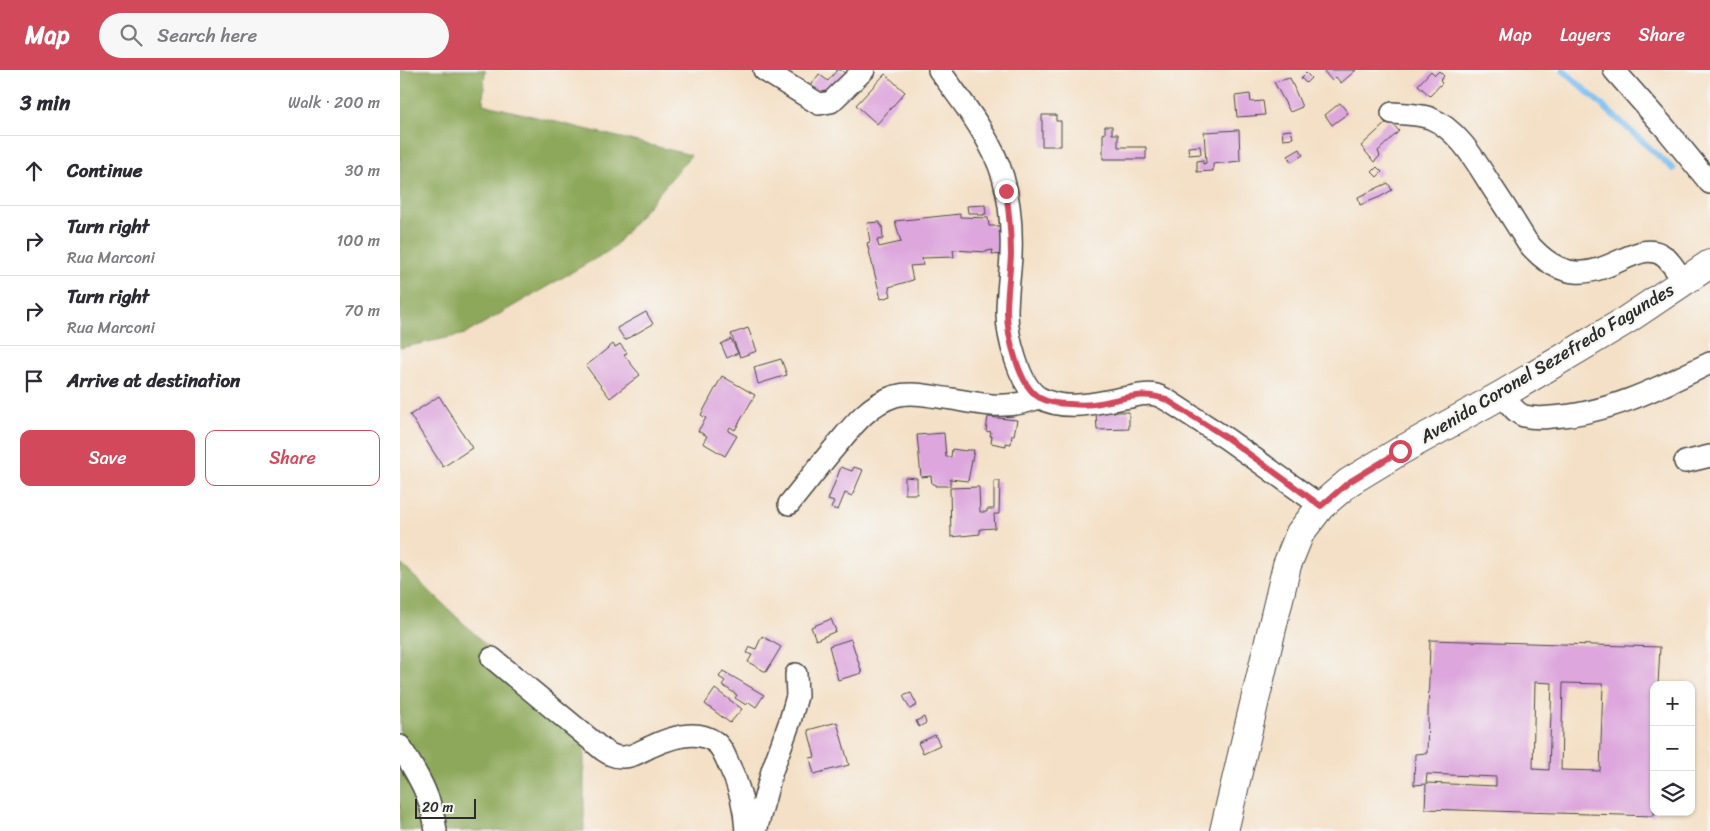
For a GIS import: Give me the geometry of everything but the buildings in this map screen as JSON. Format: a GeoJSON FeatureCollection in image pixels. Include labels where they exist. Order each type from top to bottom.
{"type":"FeatureCollection","features":[{"type":"Feature","properties":{"kind":"main road","name":"Avenida Coronel Sezefredo Fagundes"},"geometry":{"type":"LineString","coordinates":[[1224,831],[1287,565],[1300,533],[1321,506],[1349,482],[1625,322],[1710,264]]}},
{"type":"Feature","properties":{"kind":"street"},"geometry":{"type":"LineString","coordinates":[[764,70],[820,104],[831,102],[864,70]]}},
{"type":"Feature","properties":{"kind":"street"},"geometry":{"type":"LineString","coordinates":[[939,70],[978,126],[996,156],[1003,178],[1009,211],[1011,239],[1007,312],[1008,328],[1023,378],[1032,391],[1039,398],[1056,403],[1081,405],[1142,395],[1156,395],[1227,438],[1321,506]]}},
{"type":"Feature","properties":{"kind":"street"},"geometry":{"type":"LineString","coordinates":[[1614,70],[1710,183]]}},
{"type":"Feature","properties":{"kind":"street"},"geometry":{"type":"LineString","coordinates":[[1392,113],[1414,114],[1431,119],[1447,128],[1460,140],[1536,253],[1558,268],[1572,272],[1589,273],[1606,268],[1643,252],[1654,252],[1665,256],[1684,282]]}},
{"type":"Feature","properties":{"kind":"street"},"geometry":{"type":"LineString","coordinates":[[1502,394],[1512,407],[1524,416],[1542,418],[1563,417],[1607,408],[1632,400],[1710,363]]}},
{"type":"Feature","properties":{"kind":"street"},"geometry":{"type":"LineString","coordinates":[[789,504],[859,418],[880,402],[897,395],[918,394],[1002,406],[1023,403],[1039,398]]}},
{"type":"Feature","properties":{"kind":"street"},"geometry":{"type":"LineString","coordinates":[[1685,462],[1710,456]]}},
{"type":"Feature","properties":{"kind":"street"},"geometry":{"type":"LineString","coordinates":[[492,658],[603,750],[612,755],[623,757],[633,755],[664,740],[678,736],[706,738],[716,743],[735,777],[745,816],[746,831]]}},
{"type":"Feature","properties":{"kind":"street"},"geometry":{"type":"LineString","coordinates":[[756,831],[772,771],[797,696],[796,674]]}},
{"type":"Feature","properties":{"kind":"street"},"geometry":{"type":"LineString","coordinates":[[400,746],[422,782],[434,817],[436,831]]}},
{"type":"Feature","properties":{"kind":"green space"},"geometry":{"type":"Polygon","coordinates":[[[400,70],[485,70],[483,104],[691,155],[612,249],[465,334],[400,348],[400,70]]]}},
{"type":"Feature","properties":{"kind":"green space"},"geometry":{"type":"Polygon","coordinates":[[[400,563],[584,738],[584,831],[400,831],[400,563]]]}},
{"type":"Feature","properties":{"kind":"waterway"},"geometry":{"type":"LineString","coordinates":[[1563,70],[1673,169]]}},
{"type":"Feature","properties":{"kind":"route"},"geometry":{"type":"LineString","coordinates":[[1006,191],[1011,239],[1007,312],[1008,328],[1023,378],[1039,398],[1056,403],[1081,405],[1142,395],[1156,395],[1227,438],[1321,506],[1349,482],[1400,451]]}}]}
